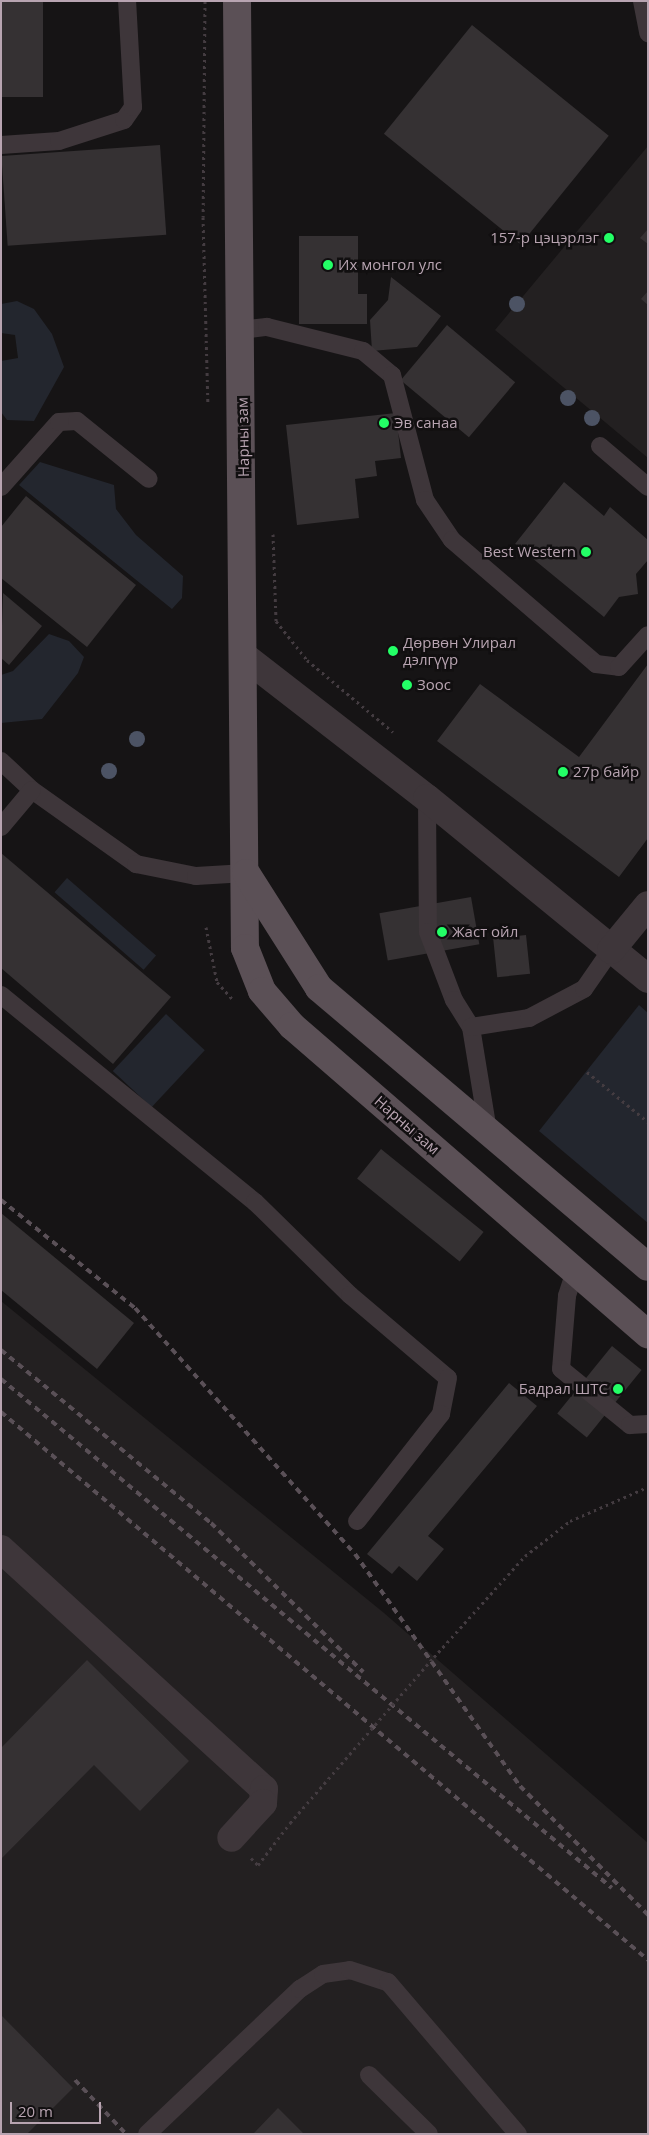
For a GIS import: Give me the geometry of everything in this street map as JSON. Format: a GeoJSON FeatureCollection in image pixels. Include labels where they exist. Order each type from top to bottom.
{"type":"FeatureCollection","features":[{"type":"Feature","properties":{"kind":"main road","name":"Нарны зам"},"geometry":{"type":"LineString","coordinates":[[237,1],[245,657],[245,948],[262,990],[292,1026],[648,1334]]}},
{"type":"Feature","properties":{"kind":"main road"},"geometry":{"type":"LineString","coordinates":[[246,873],[318,988],[648,1267]]}},
{"type":"Feature","properties":{"kind":"street"},"geometry":{"type":"LineString","coordinates":[[245,657],[427,798],[648,979]]}},
{"type":"Feature","properties":{"kind":"street"},"geometry":{"type":"LineString","coordinates":[[611,950],[648,905]]}},
{"type":"Feature","properties":{"kind":"street"},"geometry":{"type":"LineString","coordinates":[[1,1549],[264,1789],[263,1803],[231,1838]]}},
{"type":"Feature","properties":{"kind":"lane"},"geometry":{"type":"LineString","coordinates":[[1,145],[59,141],[124,120],[133,107],[127,1]]}},
{"type":"Feature","properties":{"kind":"lane"},"geometry":{"type":"LineString","coordinates":[[642,1],[648,33]]}},
{"type":"Feature","properties":{"kind":"lane"},"geometry":{"type":"LineString","coordinates":[[241,330],[267,327],[363,351],[392,375],[425,500],[452,540],[596,664],[619,667],[648,635]]}},
{"type":"Feature","properties":{"kind":"lane"},"geometry":{"type":"LineString","coordinates":[[1,487],[59,422],[77,421],[149,479]]}},
{"type":"Feature","properties":{"kind":"lane"},"geometry":{"type":"LineString","coordinates":[[600,446],[648,488]]}},
{"type":"Feature","properties":{"kind":"lane"},"geometry":{"type":"LineString","coordinates":[[1,761],[32,790],[136,864],[196,876],[246,873]]}},
{"type":"Feature","properties":{"kind":"lane"},"geometry":{"type":"LineString","coordinates":[[1,827],[32,790]]}},
{"type":"Feature","properties":{"kind":"lane"},"geometry":{"type":"LineString","coordinates":[[427,798],[428,932],[454,1000],[471,1027],[488,1131]]}},
{"type":"Feature","properties":{"kind":"lane"},"geometry":{"type":"LineString","coordinates":[[471,1027],[530,1018],[584,989],[611,950]]}},
{"type":"Feature","properties":{"kind":"lane"},"geometry":{"type":"LineString","coordinates":[[1,995],[255,1202],[350,1295],[448,1378],[442,1414],[357,1521]]}},
{"type":"Feature","properties":{"kind":"lane"},"geometry":{"type":"LineString","coordinates":[[575,1271],[567,1296],[561,1369],[630,1425],[648,1424]]}},
{"type":"Feature","properties":{"kind":"lane"},"geometry":{"type":"LineString","coordinates":[[147,2134],[300,1989],[323,1974],[350,1970],[388,1982],[518,2134]]}},
{"type":"Feature","properties":{"kind":"lane"},"geometry":{"type":"LineString","coordinates":[[369,2075],[430,2134]]}},
{"type":"Feature","properties":{"kind":"path"},"geometry":{"type":"LineString","coordinates":[[273,523],[276,621],[307,660],[397,734]]}},
{"type":"Feature","properties":{"kind":"path"},"geometry":{"type":"LineString","coordinates":[[586,1072],[648,1122]]}},
{"type":"Feature","properties":{"kind":"path"},"geometry":{"type":"LineString","coordinates":[[290,1823],[434,1657],[525,1556],[570,1520],[648,1487]]}},
{"type":"Feature","properties":{"kind":"shaded area","name":"157-р цэцэрлэг"},"geometry":{"type":"Polygon","coordinates":[[[648,146],[648,458],[495,330],[648,146]]]}},
{"type":"Feature","properties":{"kind":"shaded area"},"geometry":{"type":"Polygon","coordinates":[[[17,301],[34,309],[52,334],[64,367],[34,421],[7,420],[1,412],[1,361],[18,358],[15,335],[1,333],[1,304],[17,301]]]}},
{"type":"Feature","properties":{"kind":"shaded area"},"geometry":{"type":"Polygon","coordinates":[[[40,462],[114,485],[116,509],[136,535],[183,576],[182,598],[172,609],[19,485],[40,462]]]}},
{"type":"Feature","properties":{"kind":"shaded area"},"geometry":{"type":"Polygon","coordinates":[[[49,634],[69,641],[84,657],[78,673],[42,719],[1,723],[1,675],[13,671],[49,634]]]}},
{"type":"Feature","properties":{"kind":"shaded area"},"geometry":{"type":"Polygon","coordinates":[[[67,878],[156,955],[144,970],[55,892],[67,878]]]}},
{"type":"Feature","properties":{"kind":"shaded area"},"geometry":{"type":"Polygon","coordinates":[[[639,1005],[648,1013],[648,1223],[539,1131],[639,1005]]]}},
{"type":"Feature","properties":{"kind":"shaded area"},"geometry":{"type":"Polygon","coordinates":[[[166,1014],[205,1050],[152,1107],[113,1071],[166,1014]]]}},
{"type":"Feature","properties":{"kind":"shaded area"},"geometry":{"type":"Polygon","coordinates":[[[1,1301],[384,1613],[648,1843],[648,2134],[1,2134],[1,1301]]]}},
{"type":"Feature","properties":{"kind":"building"},"geometry":{"type":"Polygon","coordinates":[[[1,1],[43,1],[43,97],[1,97],[1,1]]]}},
{"type":"Feature","properties":{"kind":"building"},"geometry":{"type":"Polygon","coordinates":[[[472,25],[609,136],[521,245],[384,134],[472,25]]]}},
{"type":"Feature","properties":{"kind":"building"},"geometry":{"type":"Polygon","coordinates":[[[160,145],[166,235],[8,246],[1,156],[160,145]]]}},
{"type":"Feature","properties":{"kind":"building"},"geometry":{"type":"Polygon","coordinates":[[[648,229],[648,244],[640,238],[648,229]]]}},
{"type":"Feature","properties":{"kind":"building","name":"Их монгол улс"},"geometry":{"type":"Polygon","coordinates":[[[299,236],[358,236],[358,294],[367,294],[367,324],[299,324],[299,236]]]}},
{"type":"Feature","properties":{"kind":"building"},"geometry":{"type":"Polygon","coordinates":[[[391,277],[441,316],[417,347],[372,351],[370,320],[388,300],[391,277]]]}},
{"type":"Feature","properties":{"kind":"building"},"geometry":{"type":"Polygon","coordinates":[[[648,291],[648,305],[641,299],[648,291]]]}},
{"type":"Feature","properties":{"kind":"building"},"geometry":{"type":"Polygon","coordinates":[[[447,325],[515,382],[469,437],[401,380],[447,325]]]}},
{"type":"Feature","properties":{"kind":"building"},"geometry":{"type":"Polygon","coordinates":[[[396,413],[401,458],[375,461],[377,476],[355,479],[359,518],[297,525],[286,425],[396,413]]]}},
{"type":"Feature","properties":{"kind":"building","name":"Best Western"},"geometry":{"type":"Polygon","coordinates":[[[564,482],[604,516],[610,507],[648,540],[648,560],[636,574],[638,594],[619,597],[604,617],[515,544],[564,482]]]}},
{"type":"Feature","properties":{"kind":"building"},"geometry":{"type":"Polygon","coordinates":[[[26,496],[136,585],[87,647],[1,578],[1,527],[26,496]]]}},
{"type":"Feature","properties":{"kind":"building"},"geometry":{"type":"Polygon","coordinates":[[[3,593],[42,626],[9,665],[1,658],[3,593]]]}},
{"type":"Feature","properties":{"kind":"building","name":"27р байр"},"geometry":{"type":"Polygon","coordinates":[[[648,664],[648,838],[619,877],[437,741],[480,684],[579,757],[648,664]]]}},
{"type":"Feature","properties":{"kind":"building"},"geometry":{"type":"Polygon","coordinates":[[[1,853],[171,997],[113,1064],[1,968],[1,853]]]}},
{"type":"Feature","properties":{"kind":"building"},"geometry":{"type":"Polygon","coordinates":[[[471,897],[479,944],[388,960],[379,913],[471,897]]]}},
{"type":"Feature","properties":{"kind":"building"},"geometry":{"type":"Polygon","coordinates":[[[526,935],[530,974],[497,977],[493,938],[526,935]]]}},
{"type":"Feature","properties":{"kind":"building"},"geometry":{"type":"Polygon","coordinates":[[[381,1149],[484,1232],[460,1262],[357,1179],[381,1149]]]}},
{"type":"Feature","properties":{"kind":"building"},"geometry":{"type":"Polygon","coordinates":[[[1,1213],[134,1323],[97,1369],[1,1290],[1,1213]]]}},
{"type":"Feature","properties":{"kind":"building"},"geometry":{"type":"Polygon","coordinates":[[[612,1346],[642,1370],[587,1438],[557,1414],[612,1346]]]}},
{"type":"Feature","properties":{"kind":"building"},"geometry":{"type":"Polygon","coordinates":[[[509,1383],[537,1406],[428,1536],[444,1549],[417,1581],[399,1566],[392,1574],[367,1554],[509,1383]]]}},
{"type":"Feature","properties":{"kind":"building"},"geometry":{"type":"Polygon","coordinates":[[[87,1660],[189,1761],[140,1811],[94,1765],[1,1859],[1,1748],[87,1660]]]}},
{"type":"Feature","properties":{"kind":"building"},"geometry":{"type":"Polygon","coordinates":[[[1,2015],[73,2088],[27,2134],[1,2134],[1,2015]]]}},
{"type":"Feature","properties":{"kind":"building"},"geometry":{"type":"Polygon","coordinates":[[[278,2108],[304,2134],[253,2134],[278,2108]]]}},
{"type":"Feature","properties":{"kind":"railway"},"geometry":{"type":"LineString","coordinates":[[1,1200],[135,1308],[355,1554],[520,1786],[648,1915]]}},
{"type":"Feature","properties":{"kind":"railway"},"geometry":{"type":"LineString","coordinates":[[1,1350],[211,1523],[363,1672]]}},
{"type":"Feature","properties":{"kind":"railway"},"geometry":{"type":"LineString","coordinates":[[1,1379],[612,1888]]}},
{"type":"Feature","properties":{"kind":"railway"},"geometry":{"type":"LineString","coordinates":[[1,1412],[648,1960]]}},
{"type":"Feature","properties":{"kind":"railway"},"geometry":{"type":"LineString","coordinates":[[75,2080],[126,2134]]}},
{"type":"Feature","properties":{"kind":"place","name":"157-р цэцэрлэг"},"geometry":{"type":"Point","coordinates":[609,238]}},
{"type":"Feature","properties":{"kind":"place","name":"Их монгол улс"},"geometry":{"type":"Point","coordinates":[328,265]}},
{"type":"Feature","properties":{"kind":"place","name":"Эв санаа"},"geometry":{"type":"Point","coordinates":[384,423]}},
{"type":"Feature","properties":{"kind":"place","name":"Best Western"},"geometry":{"type":"Point","coordinates":[586,552]}},
{"type":"Feature","properties":{"kind":"place","name":"Дөрвөн Улирал дэлгүүр"},"geometry":{"type":"Point","coordinates":[393,651]}},
{"type":"Feature","properties":{"kind":"place","name":"Зоос"},"geometry":{"type":"Point","coordinates":[407,685]}},
{"type":"Feature","properties":{"kind":"place","name":"27р байр"},"geometry":{"type":"Point","coordinates":[563,772]}},
{"type":"Feature","properties":{"kind":"place","name":"Жаст ойл"},"geometry":{"type":"Point","coordinates":[442,932]}},
{"type":"Feature","properties":{"kind":"place","name":"Бадрал ШТС"},"geometry":{"type":"Point","coordinates":[618,1389]}}]}
